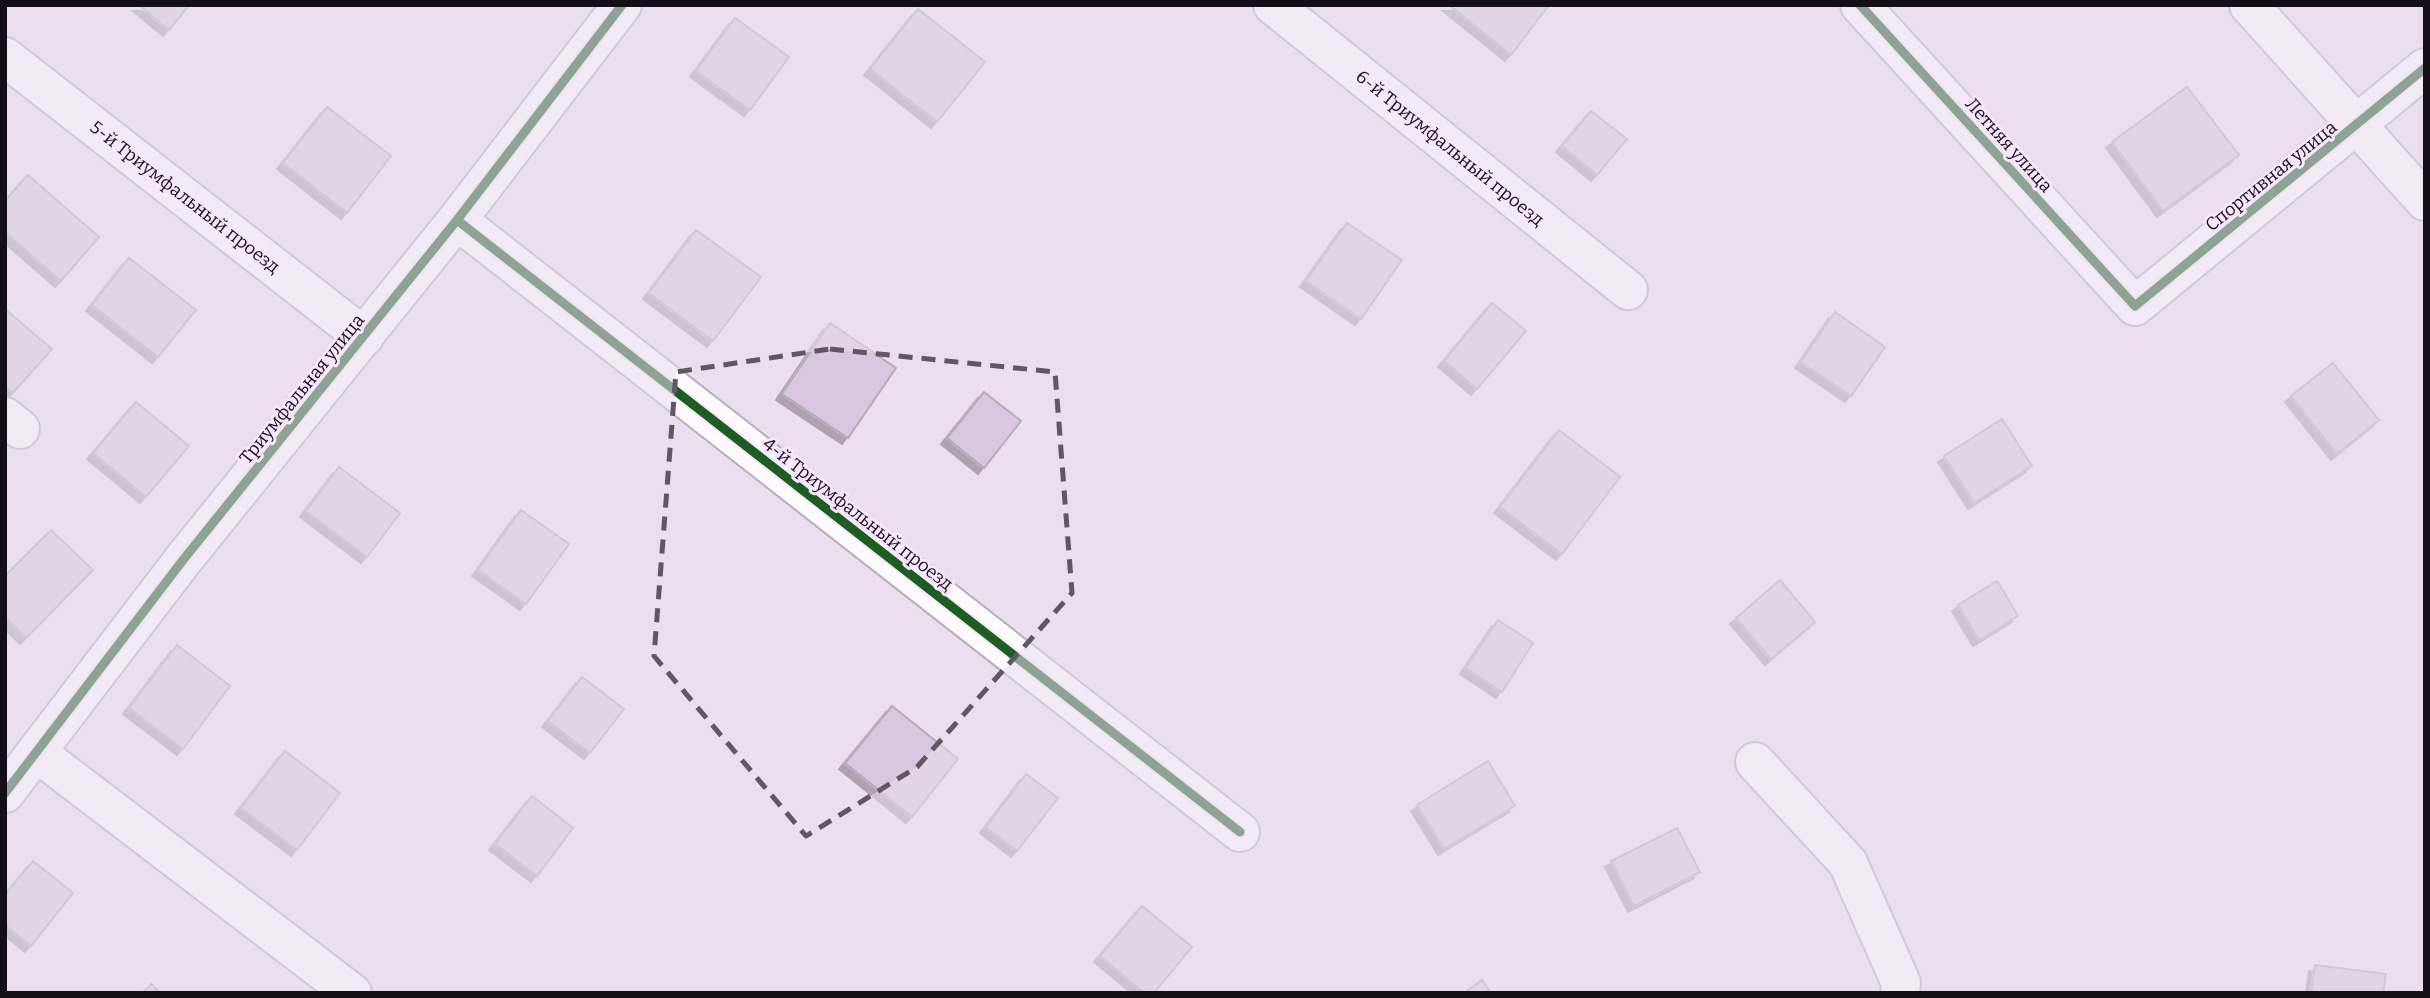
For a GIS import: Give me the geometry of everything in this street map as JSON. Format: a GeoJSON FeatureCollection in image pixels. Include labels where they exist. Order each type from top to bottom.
{"type":"FeatureCollection","features":[{"type":"Feature","properties":{"kind":"street","name":"Триумфальная улица"},"geometry":{"type":"LineString","coordinates":[[5,793],[183,560],[457,220],[622,5]]}},
{"type":"Feature","properties":{"kind":"street","name":"6-й Триумфальный проезд"},"geometry":{"type":"LineString","coordinates":[[1273,5],[1628,290]]}},
{"type":"Feature","properties":{"kind":"street","name":"Летняя улица"},"geometry":{"type":"LineString","coordinates":[[1860,5],[2135,306]]}},
{"type":"Feature","properties":{"kind":"street"},"geometry":{"type":"LineString","coordinates":[[2249,5],[2425,201]]}},
{"type":"Feature","properties":{"kind":"street","name":"5-й Триумфальный проезд"},"geometry":{"type":"LineString","coordinates":[[5,57],[364,337]]}},
{"type":"Feature","properties":{"kind":"street","name":"Спортивная улица"},"geometry":{"type":"LineString","coordinates":[[2135,306],[2425,68]]}},
{"type":"Feature","properties":{"kind":"street","name":"4-й Триумфальный проезд"},"geometry":{"type":"LineString","coordinates":[[457,220],[1240,832]]}},
{"type":"Feature","properties":{"kind":"street"},"geometry":{"type":"LineString","coordinates":[[36,752],[352,993]]}},
{"type":"Feature","properties":{"kind":"street"},"geometry":{"type":"LineString","coordinates":[[1755,762],[1848,863],[1901,983],[1900,993]]}},
{"type":"Feature","properties":{"kind":"highlighted area"},"geometry":{"type":"Polygon","coordinates":[[[830,349],[1055,372],[1072,593],[917,767],[806,836],[654,656],[676,372],[830,349]]]}},
{"type":"Feature","properties":{"kind":"building"},"geometry":{"type":"Polygon","coordinates":[[[139,5],[189,5],[169,30],[139,5]]]}},
{"type":"Feature","properties":{"kind":"building"},"geometry":{"type":"Polygon","coordinates":[[[1449,5],[1549,5],[1511,55],[1449,5]]]}},
{"type":"Feature","properties":{"kind":"building"},"geometry":{"type":"Polygon","coordinates":[[[1449,5],[1549,5],[1511,55],[1449,5]]]}},
{"type":"Feature","properties":{"kind":"building"},"geometry":{"type":"Polygon","coordinates":[[[918,9],[985,62],[937,122],[870,69],[918,9]]]}},
{"type":"Feature","properties":{"kind":"building"},"geometry":{"type":"Polygon","coordinates":[[[735,18],[789,57],[750,110],[696,71],[735,18]]]}},
{"type":"Feature","properties":{"kind":"building"},"geometry":{"type":"Polygon","coordinates":[[[2187,87],[2239,155],[2163,211],[2112,142],[2187,87]]]}},
{"type":"Feature","properties":{"kind":"building"},"geometry":{"type":"Polygon","coordinates":[[[327,107],[391,156],[347,213],[283,163],[327,107]]]}},
{"type":"Feature","properties":{"kind":"building"},"geometry":{"type":"Polygon","coordinates":[[[1591,111],[1627,139],[1597,175],[1562,146],[1591,111]]]}},
{"type":"Feature","properties":{"kind":"building"},"geometry":{"type":"Polygon","coordinates":[[[28,175],[99,237],[61,281],[5,232],[5,201],[28,175]]]}},
{"type":"Feature","properties":{"kind":"building"},"geometry":{"type":"Polygon","coordinates":[[[1347,223],[1402,260],[1361,319],[1306,281],[1347,223]]]}},
{"type":"Feature","properties":{"kind":"building"},"geometry":{"type":"Polygon","coordinates":[[[696,230],[761,277],[713,341],[649,293],[696,230]]]}},
{"type":"Feature","properties":{"kind":"building"},"geometry":{"type":"Polygon","coordinates":[[[129,258],[196,310],[158,357],[92,305],[129,258]]]}},
{"type":"Feature","properties":{"kind":"building"},"geometry":{"type":"Polygon","coordinates":[[[1492,303],[1526,331],[1477,389],[1444,361],[1492,303]]]}},
{"type":"Feature","properties":{"kind":"building"},"geometry":{"type":"Polygon","coordinates":[[[5,309],[52,349],[13,393],[5,385],[5,309]]]}},
{"type":"Feature","properties":{"kind":"building"},"geometry":{"type":"Polygon","coordinates":[[[1835,312],[1885,347],[1851,396],[1801,362],[1835,312]]]}},
{"type":"Feature","properties":{"kind":"building"},"geometry":{"type":"Polygon","coordinates":[[[1835,312],[1885,347],[1851,396],[1801,362],[1835,312]]]}},
{"type":"Feature","properties":{"kind":"building"},"geometry":{"type":"Polygon","coordinates":[[[830,323],[896,368],[848,438],[782,394],[830,323]]]}},
{"type":"Feature","properties":{"kind":"building"},"geometry":{"type":"Polygon","coordinates":[[[2333,363],[2379,420],[2337,454],[2291,396],[2333,363]]]}},
{"type":"Feature","properties":{"kind":"building"},"geometry":{"type":"Polygon","coordinates":[[[984,392],[1021,421],[984,468],[947,438],[984,392]]]}},
{"type":"Feature","properties":{"kind":"building"},"geometry":{"type":"Polygon","coordinates":[[[136,402],[189,446],[146,497],[93,453],[136,402]]]}},
{"type":"Feature","properties":{"kind":"building"},"geometry":{"type":"Polygon","coordinates":[[[2002,419],[2032,466],[1974,503],[1944,456],[2002,419]]]}},
{"type":"Feature","properties":{"kind":"building"},"geometry":{"type":"Polygon","coordinates":[[[2002,419],[2032,466],[1974,503],[1944,456],[2002,419]]]}},
{"type":"Feature","properties":{"kind":"building"},"geometry":{"type":"Polygon","coordinates":[[[1559,430],[1620,477],[1562,554],[1500,507],[1559,430]]]}},
{"type":"Feature","properties":{"kind":"building"},"geometry":{"type":"Polygon","coordinates":[[[339,467],[400,513],[367,557],[306,511],[339,467]]]}},
{"type":"Feature","properties":{"kind":"building"},"geometry":{"type":"Polygon","coordinates":[[[521,510],[569,544],[526,604],[478,570],[521,510]]]}},
{"type":"Feature","properties":{"kind":"building"},"geometry":{"type":"Polygon","coordinates":[[[51,530],[93,570],[26,638],[5,617],[5,576],[51,530]]]}},
{"type":"Feature","properties":{"kind":"building"},"geometry":{"type":"Polygon","coordinates":[[[1780,580],[1815,622],[1771,659],[1736,618],[1780,580]]]}},
{"type":"Feature","properties":{"kind":"building"},"geometry":{"type":"Polygon","coordinates":[[[1780,580],[1815,622],[1771,659],[1736,618],[1780,580]]]}},
{"type":"Feature","properties":{"kind":"building"},"geometry":{"type":"Polygon","coordinates":[[[1997,581],[2018,616],[1979,640],[1958,605],[1997,581]]]}},
{"type":"Feature","properties":{"kind":"building"},"geometry":{"type":"Polygon","coordinates":[[[1498,620],[1533,643],[1502,692],[1466,668],[1498,620]]]}},
{"type":"Feature","properties":{"kind":"building"},"geometry":{"type":"Polygon","coordinates":[[[177,645],[230,686],[183,749],[129,708],[177,645]]]}},
{"type":"Feature","properties":{"kind":"building"},"geometry":{"type":"Polygon","coordinates":[[[582,677],[624,709],[590,753],[548,721],[582,677]]]}},
{"type":"Feature","properties":{"kind":"building"},"geometry":{"type":"Polygon","coordinates":[[[892,706],[958,759],[912,817],[845,763],[892,706]]]}},
{"type":"Feature","properties":{"kind":"building"},"geometry":{"type":"Polygon","coordinates":[[[892,706],[958,759],[912,817],[845,763],[892,706]]]}},
{"type":"Feature","properties":{"kind":"building"},"geometry":{"type":"Polygon","coordinates":[[[285,751],[340,793],[297,850],[241,808],[285,751]]]}},
{"type":"Feature","properties":{"kind":"building"},"geometry":{"type":"Polygon","coordinates":[[[1488,761],[1515,806],[1444,849],[1417,805],[1488,761]]]}},
{"type":"Feature","properties":{"kind":"building"},"geometry":{"type":"Polygon","coordinates":[[[1488,761],[1515,806],[1444,849],[1417,805],[1488,761]]]}},
{"type":"Feature","properties":{"kind":"building"},"geometry":{"type":"Polygon","coordinates":[[[1026,774],[1058,798],[1017,851],[986,827],[1026,774]]]}},
{"type":"Feature","properties":{"kind":"building"},"geometry":{"type":"Polygon","coordinates":[[[1026,774],[1058,798],[1017,851],[986,827],[1026,774]]]}},
{"type":"Feature","properties":{"kind":"building"},"geometry":{"type":"Polygon","coordinates":[[[532,796],[573,828],[537,876],[495,844],[532,796]]]}},
{"type":"Feature","properties":{"kind":"building"},"geometry":{"type":"Polygon","coordinates":[[[1677,828],[1700,872],[1634,906],[1611,861],[1677,828]]]}},
{"type":"Feature","properties":{"kind":"building"},"geometry":{"type":"Polygon","coordinates":[[[33,861],[73,893],[31,946],[5,925],[5,895],[33,861]]]}},
{"type":"Feature","properties":{"kind":"building"},"geometry":{"type":"Polygon","coordinates":[[[1142,906],[1192,947],[1154,993],[1144,993],[1100,956],[1142,906]]]}},
{"type":"Feature","properties":{"kind":"building"},"geometry":{"type":"Polygon","coordinates":[[[1142,906],[1192,947],[1154,993],[1144,993],[1100,956],[1142,906]]]}},
{"type":"Feature","properties":{"kind":"building"},"geometry":{"type":"Polygon","coordinates":[[[2315,965],[2386,974],[2383,993],[2311,993],[2315,965]]]}},
{"type":"Feature","properties":{"kind":"building"},"geometry":{"type":"Polygon","coordinates":[[[1482,980],[1491,993],[1464,993],[1482,980]]]}},
{"type":"Feature","properties":{"kind":"building"},"geometry":{"type":"Polygon","coordinates":[[[1482,980],[1491,993],[1464,993],[1482,980]]]}},
{"type":"Feature","properties":{"kind":"building"},"geometry":{"type":"Polygon","coordinates":[[[151,984],[161,993],[144,993],[151,984]]]}},
{"type":"Feature","properties":{"kind":"cycle path"},"geometry":{"type":"LineString","coordinates":[[5,793],[183,560],[457,220],[622,5]]}},
{"type":"Feature","properties":{"kind":"cycle path"},"geometry":{"type":"LineString","coordinates":[[1860,5],[2135,306],[2425,68]]}},
{"type":"Feature","properties":{"kind":"cycle path"},"geometry":{"type":"LineString","coordinates":[[457,220],[1240,832]]}}]}
